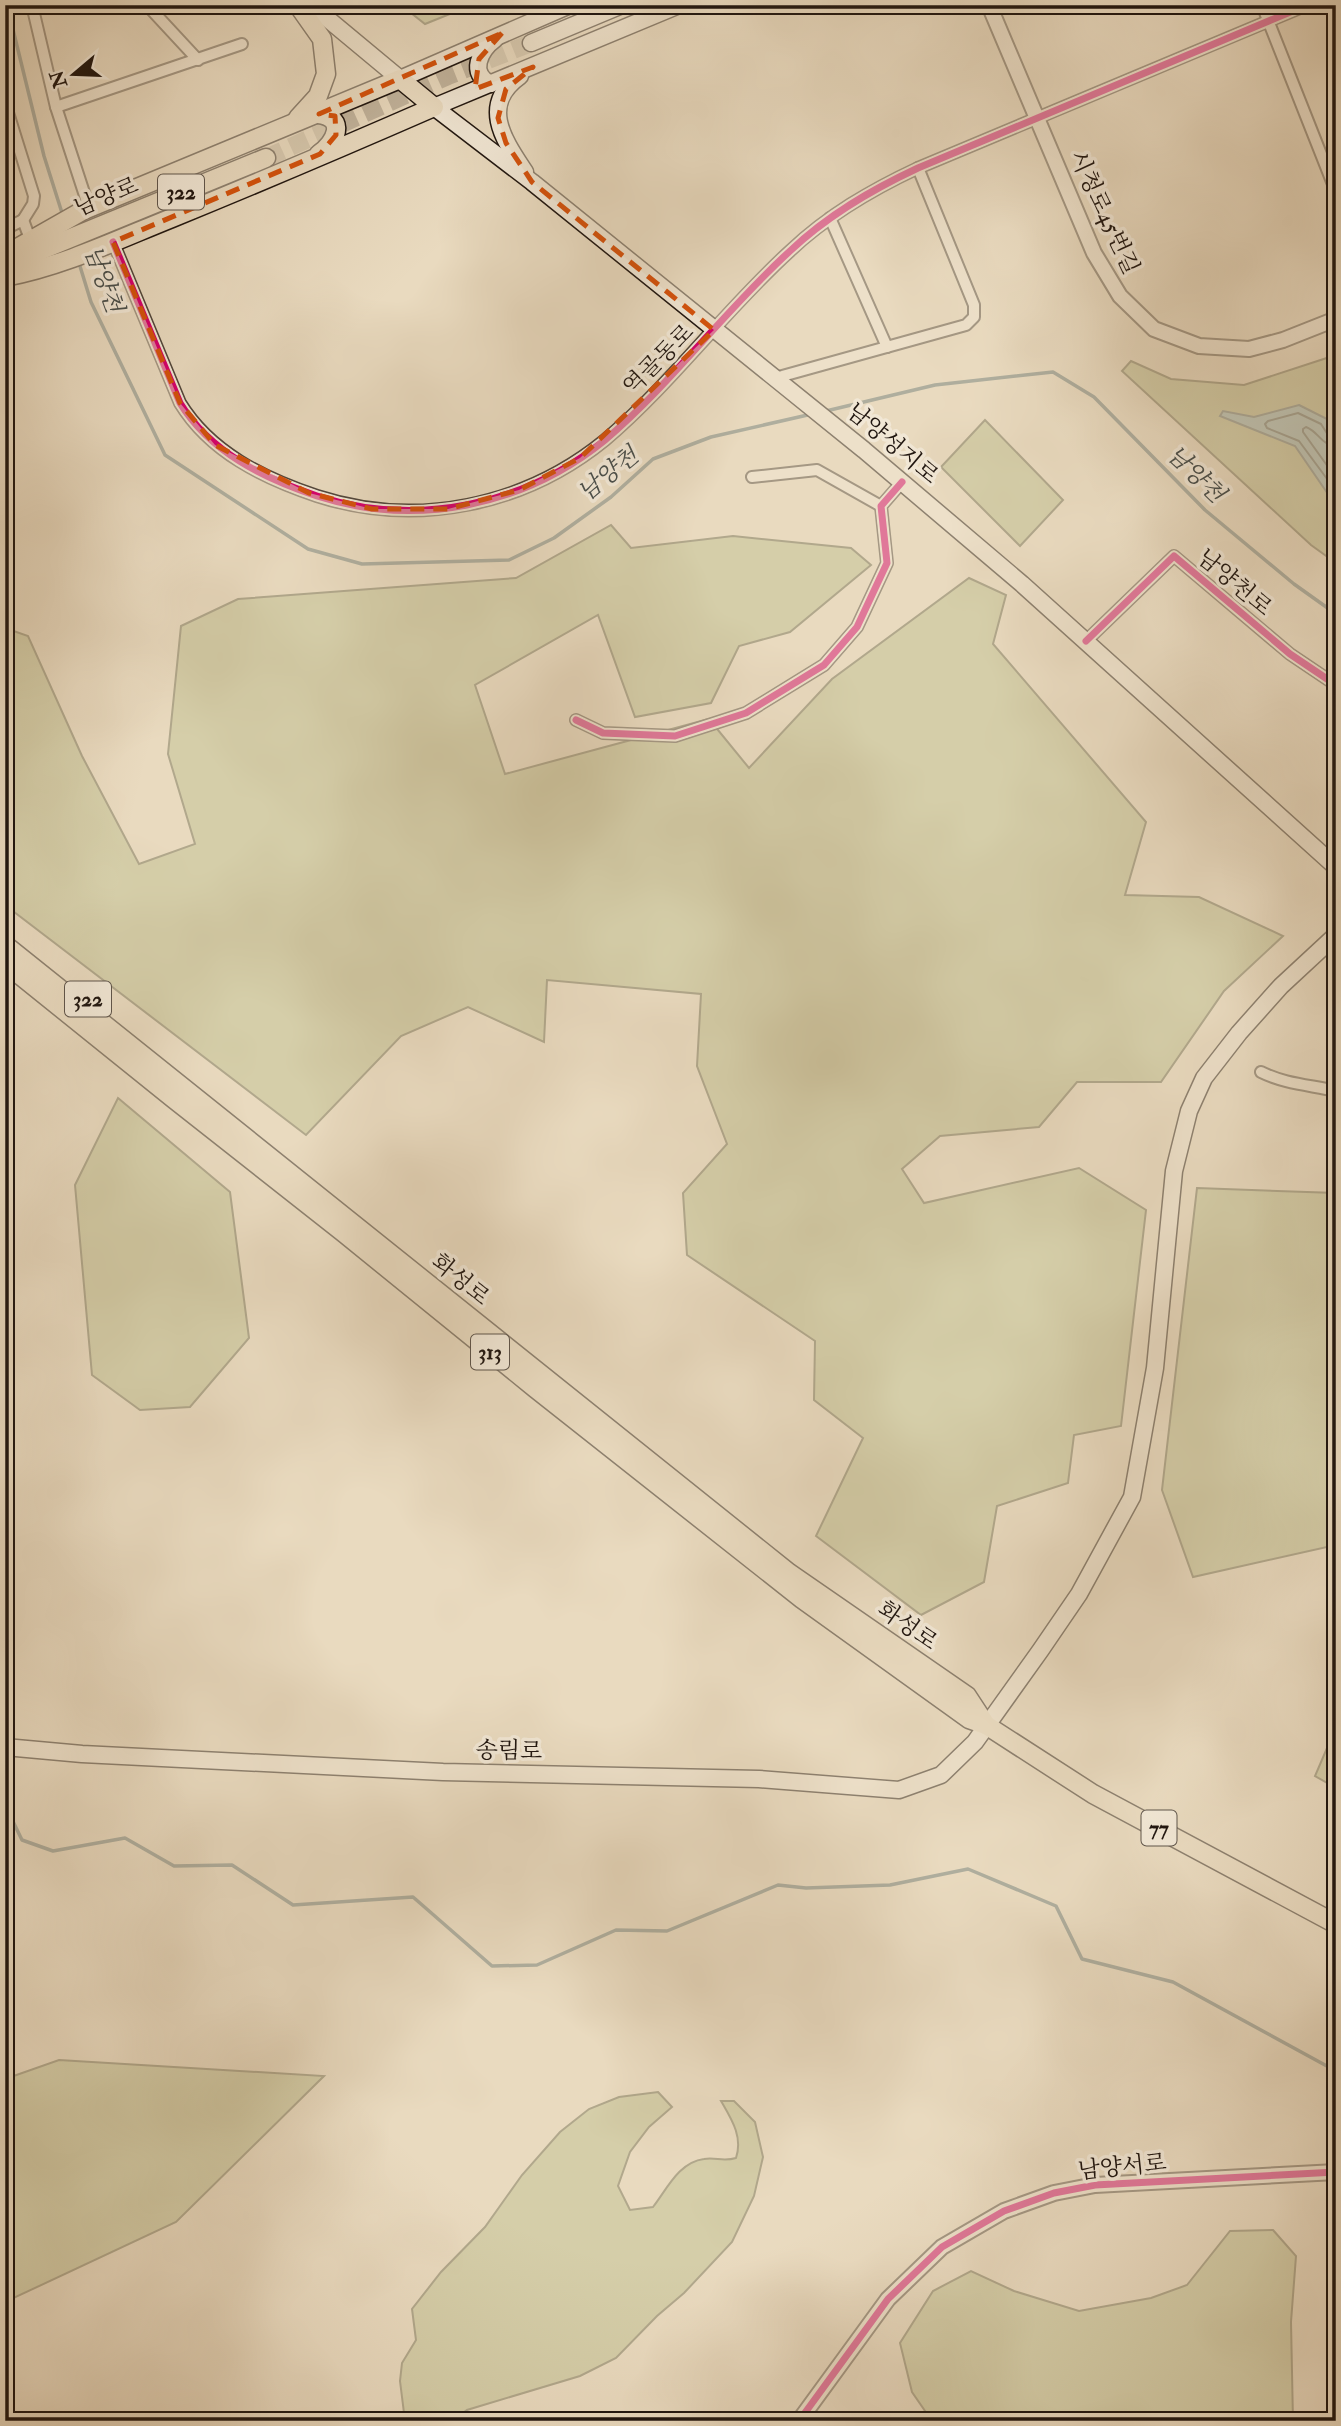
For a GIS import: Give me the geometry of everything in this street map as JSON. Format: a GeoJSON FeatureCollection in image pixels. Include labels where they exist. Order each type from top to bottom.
{"type":"FeatureCollection","features":[{"type":"Feature","properties":{"kind":"main road"},"geometry":{"type":"LineString","coordinates":[[280,130],[311,106],[326,74],[322,39],[298,5]]}},
{"type":"Feature","properties":{"kind":"main road"},"geometry":{"type":"LineString","coordinates":[[312,5],[400,79]]}},
{"type":"Feature","properties":{"kind":"main road"},"geometry":{"type":"LineString","coordinates":[[5,255],[41,239],[86,209],[319,114],[570,5]]}},
{"type":"Feature","properties":{"kind":"main road"},"geometry":{"type":"LineString","coordinates":[[531,43],[622,5]]}},
{"type":"Feature","properties":{"kind":"main road"},"geometry":{"type":"LineString","coordinates":[[5,277],[41,270],[107,244],[285,172],[679,5]]}},
{"type":"Feature","properties":{"kind":"main road"},"geometry":{"type":"LineString","coordinates":[[491,83],[479,75],[479,59],[488,44],[502,33]]}},
{"type":"Feature","properties":{"kind":"main road"},"geometry":{"type":"LineString","coordinates":[[532,183],[506,143],[498,118],[498,107],[506,89],[533,67]]}},
{"type":"Feature","properties":{"kind":"main road","name":"남양성지로"},"geometry":{"type":"LineString","coordinates":[[400,79],[864,450],[1086,641],[1336,867]]}},
{"type":"Feature","properties":{"kind":"main road"},"geometry":{"type":"LineString","coordinates":[[285,172],[320,154],[332,142],[336,135],[335,122],[319,114]]}},
{"type":"Feature","properties":{"kind":"main road","name":"남양로"},"geometry":{"type":"LineString","coordinates":[[5,265],[41,239],[96,226],[265,158]]}},
{"type":"Feature","properties":{"kind":"main road","name":"322"},"geometry":{"type":"LineString","coordinates":[[5,930],[42,964],[108,1014],[165,1074]]}},
{"type":"Feature","properties":{"kind":"main road","name":"송림로"},"geometry":{"type":"LineString","coordinates":[[5,1746],[82,1754],[443,1772],[759,1779],[899,1790],[941,1775],[975,1742],[1003,1705],[1079,1594],[1132,1497],[1155,1368],[1174,1171],[1194,1100],[1204,1077],[1238,1033],[1281,986],[1336,935]]}},
{"type":"Feature","properties":{"kind":"main road","name":"화성로"},"geometry":{"type":"LineString","coordinates":[[5,945],[789,1573],[967,1696],[986,1726]]}},
{"type":"Feature","properties":{"kind":"main road","name":"화성로"},"geometry":{"type":"LineString","coordinates":[[5,962],[802,1599],[969,1719],[986,1726],[1093,1794],[1336,1924]]}},
{"type":"Feature","properties":{"kind":"street"},"geometry":{"type":"LineString","coordinates":[[32,5],[56,107],[86,209]]}},
{"type":"Feature","properties":{"kind":"street"},"geometry":{"type":"LineString","coordinates":[[147,5],[198,60]]}},
{"type":"Feature","properties":{"kind":"street","name":"시청로45번길"},"geometry":{"type":"LineString","coordinates":[[989,5],[1094,253],[1120,296],[1154,329],[1199,346],[1249,349],[1283,340],[1336,319]]}},
{"type":"Feature","properties":{"kind":"street"},"geometry":{"type":"LineString","coordinates":[[1262,5],[1336,192]]}},
{"type":"Feature","properties":{"kind":"street","name":"역골동로"},"geometry":{"type":"LineString","coordinates":[[107,244],[173,390],[187,415],[204,436],[242,463],[327,499],[372,509],[409,512],[466,506],[503,496],[549,477],[607,438],[788,252],[861,196],[918,168],[1307,5]]}},
{"type":"Feature","properties":{"kind":"street"},"geometry":{"type":"LineString","coordinates":[[56,107],[242,44]]}},
{"type":"Feature","properties":{"kind":"street"},"geometry":{"type":"LineString","coordinates":[[5,103],[34,196],[33,204],[23,220],[5,229]]}},
{"type":"Feature","properties":{"kind":"street"},"geometry":{"type":"LineString","coordinates":[[775,378],[966,326],[974,317],[974,305],[918,168]]}},
{"type":"Feature","properties":{"kind":"street"},"geometry":{"type":"LineString","coordinates":[[830,218],[887,347]]}},
{"type":"Feature","properties":{"kind":"street"},"geometry":{"type":"LineString","coordinates":[[23,220],[41,239]]}},
{"type":"Feature","properties":{"kind":"street"},"geometry":{"type":"LineString","coordinates":[[751,477],[817,470],[881,506]]}},
{"type":"Feature","properties":{"kind":"street"},"geometry":{"type":"LineString","coordinates":[[576,720],[603,733],[675,736],[746,713],[824,665],[856,627],[887,564],[881,506],[902,482]]}},
{"type":"Feature","properties":{"kind":"street","name":"남양천로"},"geometry":{"type":"LineString","coordinates":[[1086,641],[1174,556],[1290,654],[1336,685]]}},
{"type":"Feature","properties":{"kind":"street"},"geometry":{"type":"LineString","coordinates":[[1261,1072],[1288,1083],[1308,1084],[1336,1091]]}},
{"type":"Feature","properties":{"kind":"street","name":"남양서로"},"geometry":{"type":"LineString","coordinates":[[799,2421],[888,2299],[942,2247],[1004,2211],[1054,2193],[1095,2185],[1336,2172]]}},
{"type":"Feature","properties":{"kind":"highlighted area"},"geometry":{"type":"Polygon","coordinates":[[[502,33],[479,59],[475,89],[533,67],[506,89],[498,118],[506,143],[532,182],[714,330],[580,458],[519,490],[448,509],[372,509],[309,493],[215,445],[180,403],[113,242],[320,154],[336,135],[335,116],[319,114],[502,33]]]}},
{"type":"Feature","properties":{"kind":"green space"},"geometry":{"type":"Polygon","coordinates":[[[401,5],[472,5],[425,24],[401,5]]]}},
{"type":"Feature","properties":{"kind":"green space"},"geometry":{"type":"Polygon","coordinates":[[[1336,355],[1336,563],[1311,545],[1122,371],[1131,361],[1171,379],[1244,385],[1336,355]]]}},
{"type":"Feature","properties":{"kind":"green space"},"geometry":{"type":"Polygon","coordinates":[[[985,420],[1063,500],[1020,546],[941,467],[985,420]]]}},
{"type":"Feature","properties":{"kind":"green space"},"geometry":{"type":"Polygon","coordinates":[[[611,525],[631,548],[733,536],[851,548],[871,565],[790,632],[739,646],[711,703],[635,717],[598,615],[475,685],[505,774],[709,719],[749,768],[832,679],[969,578],[1006,595],[993,644],[1146,822],[1125,895],[1199,897],[1283,936],[1224,991],[1161,1082],[1077,1082],[1039,1127],[940,1136],[902,1169],[924,1203],[1079,1168],[1146,1210],[1121,1426],[1074,1435],[1068,1483],[997,1506],[984,1582],[921,1615],[816,1536],[863,1438],[814,1400],[815,1341],[687,1255],[683,1193],[727,1144],[697,1066],[701,994],[547,980],[544,1042],[468,1007],[401,1036],[306,1135],[5,905],[5,628],[28,636],[82,756],[139,864],[195,844],[168,754],[181,626],[238,599],[516,578],[611,525]]]}},
{"type":"Feature","properties":{"kind":"green space"},"geometry":{"type":"Polygon","coordinates":[[[118,1098],[230,1192],[249,1338],[190,1407],[140,1410],[92,1375],[75,1185],[118,1098]]]}},
{"type":"Feature","properties":{"kind":"green space"},"geometry":{"type":"Polygon","coordinates":[[[1197,1188],[1336,1193],[1336,1545],[1193,1577],[1162,1490],[1197,1188]]]}},
{"type":"Feature","properties":{"kind":"green space"},"geometry":{"type":"Polygon","coordinates":[[[1336,1727],[1336,1788],[1315,1776],[1336,1727]]]}},
{"type":"Feature","properties":{"kind":"green space"},"geometry":{"type":"Polygon","coordinates":[[[59,2060],[324,2076],[176,2222],[5,2302],[5,2079],[59,2060]]]}},
{"type":"Feature","properties":{"kind":"green space"},"geometry":{"type":"Polygon","coordinates":[[[658,2092],[672,2107],[649,2127],[630,2152],[618,2186],[630,2210],[653,2207],[674,2177],[687,2165],[704,2159],[736,2158],[737,2136],[721,2101],[734,2101],[755,2122],[763,2157],[754,2196],[732,2242],[684,2293],[616,2358],[580,2376],[467,2410],[453,2421],[405,2421],[400,2381],[402,2363],[416,2340],[412,2309],[441,2272],[485,2227],[522,2175],[560,2132],[589,2109],[619,2097],[658,2092]]]}},
{"type":"Feature","properties":{"kind":"green space"},"geometry":{"type":"Polygon","coordinates":[[[1273,2230],[1296,2256],[1291,2322],[1293,2421],[932,2421],[912,2392],[900,2343],[933,2291],[971,2271],[1014,2291],[1079,2311],[1151,2298],[1187,2285],[1230,2231],[1273,2230]]]}},
{"type":"Feature","properties":{"kind":"water"},"geometry":{"type":"Polygon","coordinates":[[[1299,405],[1327,419],[1336,435],[1336,499],[1328,494],[1295,446],[1220,416],[1223,411],[1254,417],[1299,405]]]}},
{"type":"Feature","properties":{"kind":"waterway"},"geometry":{"type":"LineString","coordinates":[[7,5],[44,156],[63,216]]}},
{"type":"Feature","properties":{"kind":"waterway","name":"남양천"},"geometry":{"type":"LineString","coordinates":[[79,263],[91,302],[165,455],[308,549],[362,564],[509,560],[554,538],[611,497],[653,459],[711,437],[812,414]]}},
{"type":"Feature","properties":{"kind":"waterway","name":"남양천"},"geometry":{"type":"LineString","coordinates":[[826,411],[935,385],[1053,372],[1094,397],[1205,510],[1294,584],[1336,614]]}},
{"type":"Feature","properties":{"kind":"waterway"},"geometry":{"type":"LineString","coordinates":[[5,1805],[22,1840],[53,1851],[125,1838],[174,1866],[232,1865],[293,1905],[413,1897],[492,1966],[537,1965],[616,1930],[667,1931],[778,1885],[806,1888],[890,1885],[968,1869],[1056,1906],[1082,1959],[1173,1982],[1336,2071]]}},
{"type":"Feature","properties":{"kind":"tunnel"},"geometry":{"type":"LineString","coordinates":[[266,158],[448,76],[531,43]]}},
{"type":"Feature","properties":{"kind":"cycle path"},"geometry":{"type":"LineString","coordinates":[[113,242],[180,403],[206,436],[222,449],[277,481],[317,496],[354,505],[392,510],[430,510],[468,505],[540,481],[573,463],[605,440],[653,395],[743,297],[790,251],[819,226],[867,194],[918,168],[1307,5]]}},
{"type":"Feature","properties":{"kind":"cycle path"},"geometry":{"type":"LineString","coordinates":[[576,720],[603,733],[675,736],[746,713],[824,665],[857,627],[887,563],[881,506],[902,482]]}},
{"type":"Feature","properties":{"kind":"cycle path"},"geometry":{"type":"LineString","coordinates":[[1086,641],[1174,556],[1290,654],[1336,685]]}},
{"type":"Feature","properties":{"kind":"cycle path"},"geometry":{"type":"LineString","coordinates":[[799,2421],[888,2299],[942,2247],[1004,2211],[1054,2193],[1095,2185],[1336,2172]]}}]}
